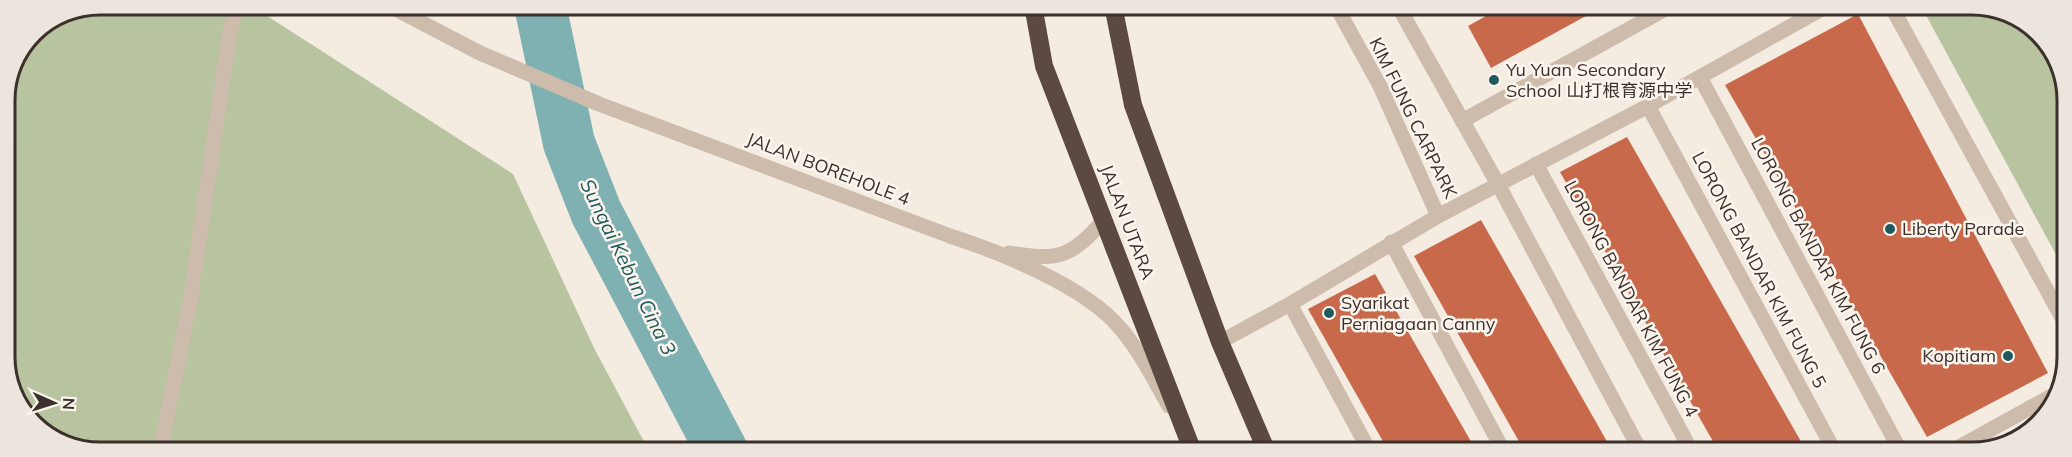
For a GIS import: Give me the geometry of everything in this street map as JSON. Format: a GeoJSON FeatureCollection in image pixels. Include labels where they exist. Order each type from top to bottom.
{"type":"FeatureCollection","features":[{"type":"Feature","properties":{"kind":"highway","name":"JALAN UTARA"},"geometry":{"type":"LineString","coordinates":[[1035,15],[1044,66],[1189,442]]}},
{"type":"Feature","properties":{"kind":"highway"},"geometry":{"type":"LineString","coordinates":[[1115,15],[1133,105],[1220,342],[1263,442]]}},
{"type":"Feature","properties":{"kind":"street"},"geometry":{"type":"LineString","coordinates":[[162,442],[190,302],[230,31],[235,15]]}},
{"type":"Feature","properties":{"kind":"street","name":"JALAN BOREHOLE 4"},"geometry":{"type":"LineString","coordinates":[[407,15],[480,53],[599,104],[950,236],[997,251],[1084,298],[1118,325],[1134,345],[1188,442]]}},
{"type":"Feature","properties":{"kind":"street","name":"KIM FUNG CARPARK"},"geometry":{"type":"LineString","coordinates":[[1341,15],[1385,96],[1438,216]]}},
{"type":"Feature","properties":{"kind":"street"},"geometry":{"type":"LineString","coordinates":[[1403,15],[1636,442]]}},
{"type":"Feature","properties":{"kind":"street"},"geometry":{"type":"LineString","coordinates":[[1462,121],[1655,15]]}},
{"type":"Feature","properties":{"kind":"street"},"geometry":{"type":"LineString","coordinates":[[1220,342],[1290,304],[1391,242],[1648,106],[1811,15]]}},
{"type":"Feature","properties":{"kind":"street"},"geometry":{"type":"LineString","coordinates":[[1896,15],[2057,309]]}},
{"type":"Feature","properties":{"kind":"street","name":"LORONG BANDAR KIM FUNG 6"},"geometry":{"type":"LineString","coordinates":[[1700,77],[1896,442]]}},
{"type":"Feature","properties":{"kind":"street","name":"LORONG BANDAR KIM FUNG 5"},"geometry":{"type":"LineString","coordinates":[[1648,106],[1830,442]]}},
{"type":"Feature","properties":{"kind":"street","name":"LORONG BANDAR KIM FUNG 4"},"geometry":{"type":"LineString","coordinates":[[1536,164],[1687,442]]}},
{"type":"Feature","properties":{"kind":"street"},"geometry":{"type":"LineString","coordinates":[[997,251],[1032,257],[1064,255],[1081,246],[1104,220]]}},
{"type":"Feature","properties":{"kind":"street"},"geometry":{"type":"LineString","coordinates":[[1391,242],[1499,442]]}},
{"type":"Feature","properties":{"kind":"street"},"geometry":{"type":"LineString","coordinates":[[1290,304],[1365,442]]}},
{"type":"Feature","properties":{"kind":"street"},"geometry":{"type":"LineString","coordinates":[[1968,442],[2046,399]]}},
{"type":"Feature","properties":{"kind":"green space"},"geometry":{"type":"Polygon","coordinates":[[[100,15],[266,15],[513,174],[595,350],[644,442],[100,442],[73,437],[53,428],[40,417],[26,399],[17,373],[15,357],[15,95],[22,68],[29,53],[53,29],[84,17],[100,15]]]}},
{"type":"Feature","properties":{"kind":"green space"},"geometry":{"type":"Polygon","coordinates":[[[1926,15],[1972,15],[1999,20],[2024,33],[2046,58],[2055,84],[2057,100],[2057,256],[1926,15]]]}},
{"type":"Feature","properties":{"kind":"building"},"geometry":{"type":"Polygon","coordinates":[[[1488,15],[1588,15],[1491,68],[1468,26],[1488,15]]]}},
{"type":"Feature","properties":{"kind":"building","name":"Liberty Parade"},"geometry":{"type":"Polygon","coordinates":[[[1859,15],[2048,373],[1927,437],[1725,85],[1859,15]]]}},
{"type":"Feature","properties":{"kind":"building"},"geometry":{"type":"Polygon","coordinates":[[[1627,137],[1801,442],[1713,442],[1560,172],[1627,137]]]}},
{"type":"Feature","properties":{"kind":"building"},"geometry":{"type":"Polygon","coordinates":[[[1481,220],[1607,442],[1519,442],[1414,256],[1481,220]]]}},
{"type":"Feature","properties":{"kind":"building"},"geometry":{"type":"Polygon","coordinates":[[[1375,274],[1471,442],[1383,442],[1308,309],[1375,274]]]}},
{"type":"Feature","properties":{"kind":"waterway","name":"Sungai Kebun Cina 3"},"geometry":{"type":"LineString","coordinates":[[542,15],[569,143],[596,212],[717,442]]}},
{"type":"Feature","properties":{"kind":"place","name":"Yu Yuan Secondary School 山打根育源中学"},"geometry":{"type":"Point","coordinates":[1494,80]}},
{"type":"Feature","properties":{"kind":"place","name":"Liberty Parade"},"geometry":{"type":"Point","coordinates":[1890,229]}},
{"type":"Feature","properties":{"kind":"place","name":"Syarikat Perniagaan Canny"},"geometry":{"type":"Point","coordinates":[1329,313]}},
{"type":"Feature","properties":{"kind":"place","name":"Kopitiam"},"geometry":{"type":"Point","coordinates":[2008,356]}}]}
